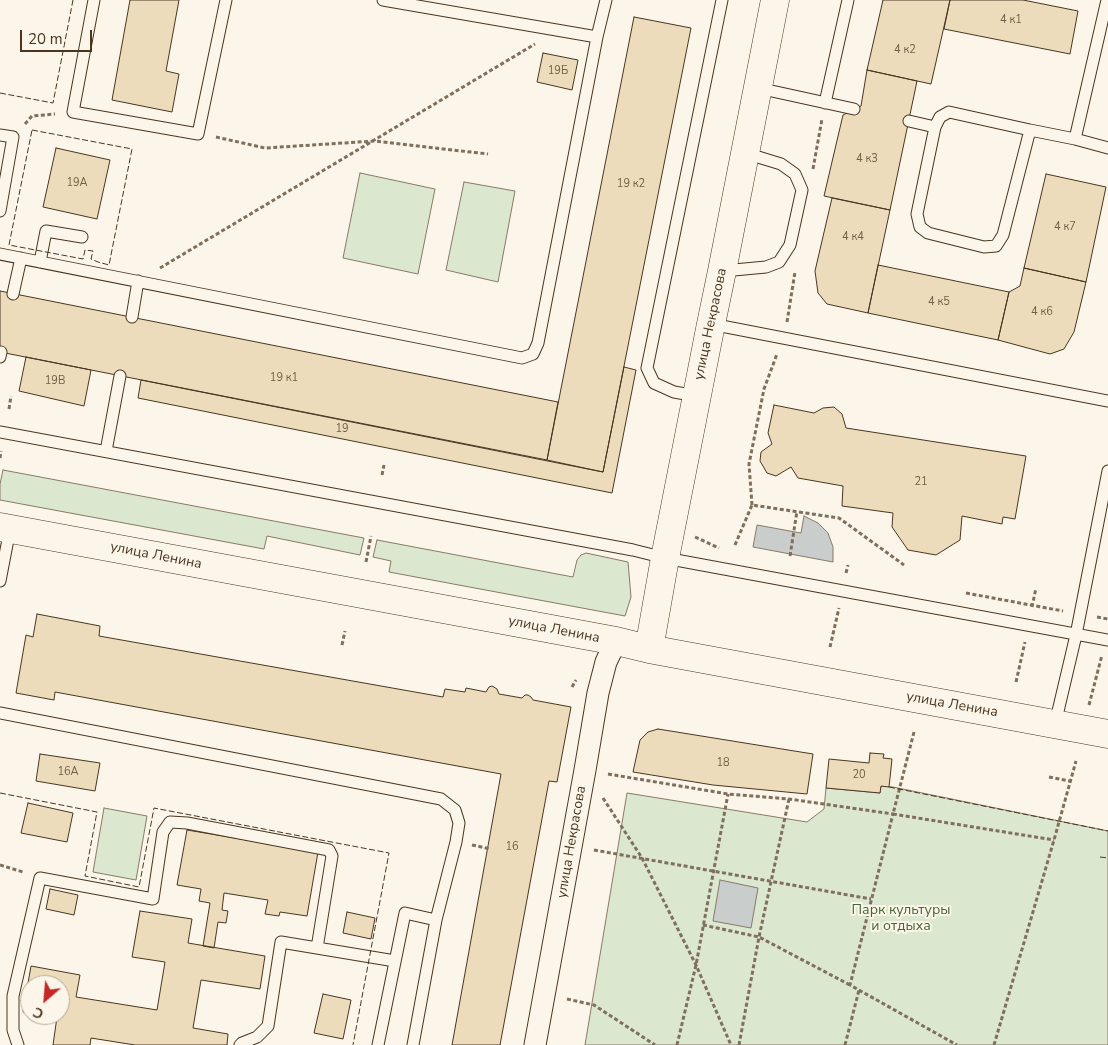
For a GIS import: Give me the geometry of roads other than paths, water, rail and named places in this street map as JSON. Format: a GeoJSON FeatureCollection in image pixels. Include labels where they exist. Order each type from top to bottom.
{"type":"FeatureCollection","features":[{"type":"Feature","properties":{"kind":"street","name":"улица Некрасова"},"geometry":{"type":"LineString","coordinates":[[649,649],[710,324],[722,271],[774,0]]}},
{"type":"Feature","properties":{"kind":"street","name":"улица Ленина"},"geometry":{"type":"LineString","coordinates":[[5,528],[1108,734]]}},
{"type":"Feature","properties":{"kind":"street","name":"улица Некрасова"},"geometry":{"type":"LineString","coordinates":[[535,1045],[598,693],[606,662],[616,641]]}},
{"type":"Feature","properties":{"kind":"lane"},"geometry":{"type":"LineString","coordinates":[[94,0],[73,112],[198,134],[226,0]]}},
{"type":"Feature","properties":{"kind":"lane"},"geometry":{"type":"LineString","coordinates":[[383,0],[598,37]]}},
{"type":"Feature","properties":{"kind":"lane"},"geometry":{"type":"LineString","coordinates":[[0,254],[522,358],[533,354],[538,343],[606,0]]}},
{"type":"Feature","properties":{"kind":"lane"},"geometry":{"type":"LineString","coordinates":[[697,396],[674,392],[654,383],[648,368],[722,0]]}},
{"type":"Feature","properties":{"kind":"lane"},"geometry":{"type":"LineString","coordinates":[[824,103],[848,0]]}},
{"type":"Feature","properties":{"kind":"lane"},"geometry":{"type":"LineString","coordinates":[[1075,139],[1107,0]]}},
{"type":"Feature","properties":{"kind":"lane"},"geometry":{"type":"LineString","coordinates":[[758,88],[854,109]]}},
{"type":"Feature","properties":{"kind":"lane"},"geometry":{"type":"LineString","coordinates":[[1030,130],[1003,235],[996,246],[984,247],[928,233],[920,227],[917,214],[935,127],[940,116],[950,112],[1075,139],[1108,148]]}},
{"type":"Feature","properties":{"kind":"lane"},"geometry":{"type":"LineString","coordinates":[[909,121],[935,127]]}},
{"type":"Feature","properties":{"kind":"lane"},"geometry":{"type":"LineString","coordinates":[[0,135],[13,138],[0,211]]}},
{"type":"Feature","properties":{"kind":"lane"},"geometry":{"type":"LineString","coordinates":[[722,271],[766,267],[779,262],[790,245],[802,190],[795,174],[781,164],[745,153]]}},
{"type":"Feature","properties":{"kind":"lane"},"geometry":{"type":"LineString","coordinates":[[40,262],[46,231],[82,237]]}},
{"type":"Feature","properties":{"kind":"lane"},"geometry":{"type":"LineString","coordinates":[[13,294],[21,258]]}},
{"type":"Feature","properties":{"kind":"lane"},"geometry":{"type":"LineString","coordinates":[[132,317],[138,281]]}},
{"type":"Feature","properties":{"kind":"lane"},"geometry":{"type":"LineString","coordinates":[[710,324],[1108,401]]}},
{"type":"Feature","properties":{"kind":"lane"},"geometry":{"type":"LineString","coordinates":[[106,451],[120,376]]}},
{"type":"Feature","properties":{"kind":"lane"},"geometry":{"type":"LineString","coordinates":[[0,432],[1107,640]]}},
{"type":"Feature","properties":{"kind":"lane"},"geometry":{"type":"LineString","coordinates":[[1055,724],[1076,634],[1108,471]]}},
{"type":"Feature","properties":{"kind":"lane"},"geometry":{"type":"LineString","coordinates":[[0,581],[5,528]]}},
{"type":"Feature","properties":{"kind":"lane"},"geometry":{"type":"LineString","coordinates":[[0,714],[441,799],[455,810],[459,823],[456,842],[436,920],[413,1045]]}},
{"type":"Feature","properties":{"kind":"lane"},"geometry":{"type":"LineString","coordinates":[[18,1045],[13,1030],[13,996],[40,878],[153,899],[163,832],[170,822],[187,823],[328,850],[332,856],[316,948]]}},
{"type":"Feature","properties":{"kind":"lane"},"geometry":{"type":"LineString","coordinates":[[378,1045],[405,913],[436,920]]}},
{"type":"Feature","properties":{"kind":"lane"},"geometry":{"type":"LineString","coordinates":[[240,1045],[257,1037],[268,1026],[281,942],[395,961]]}},
{"type":"Feature","properties":{"kind":"park label","name":"Парк культуры и отдыха"},"geometry":{"type":"Point","coordinates":[901,920]}}]}
